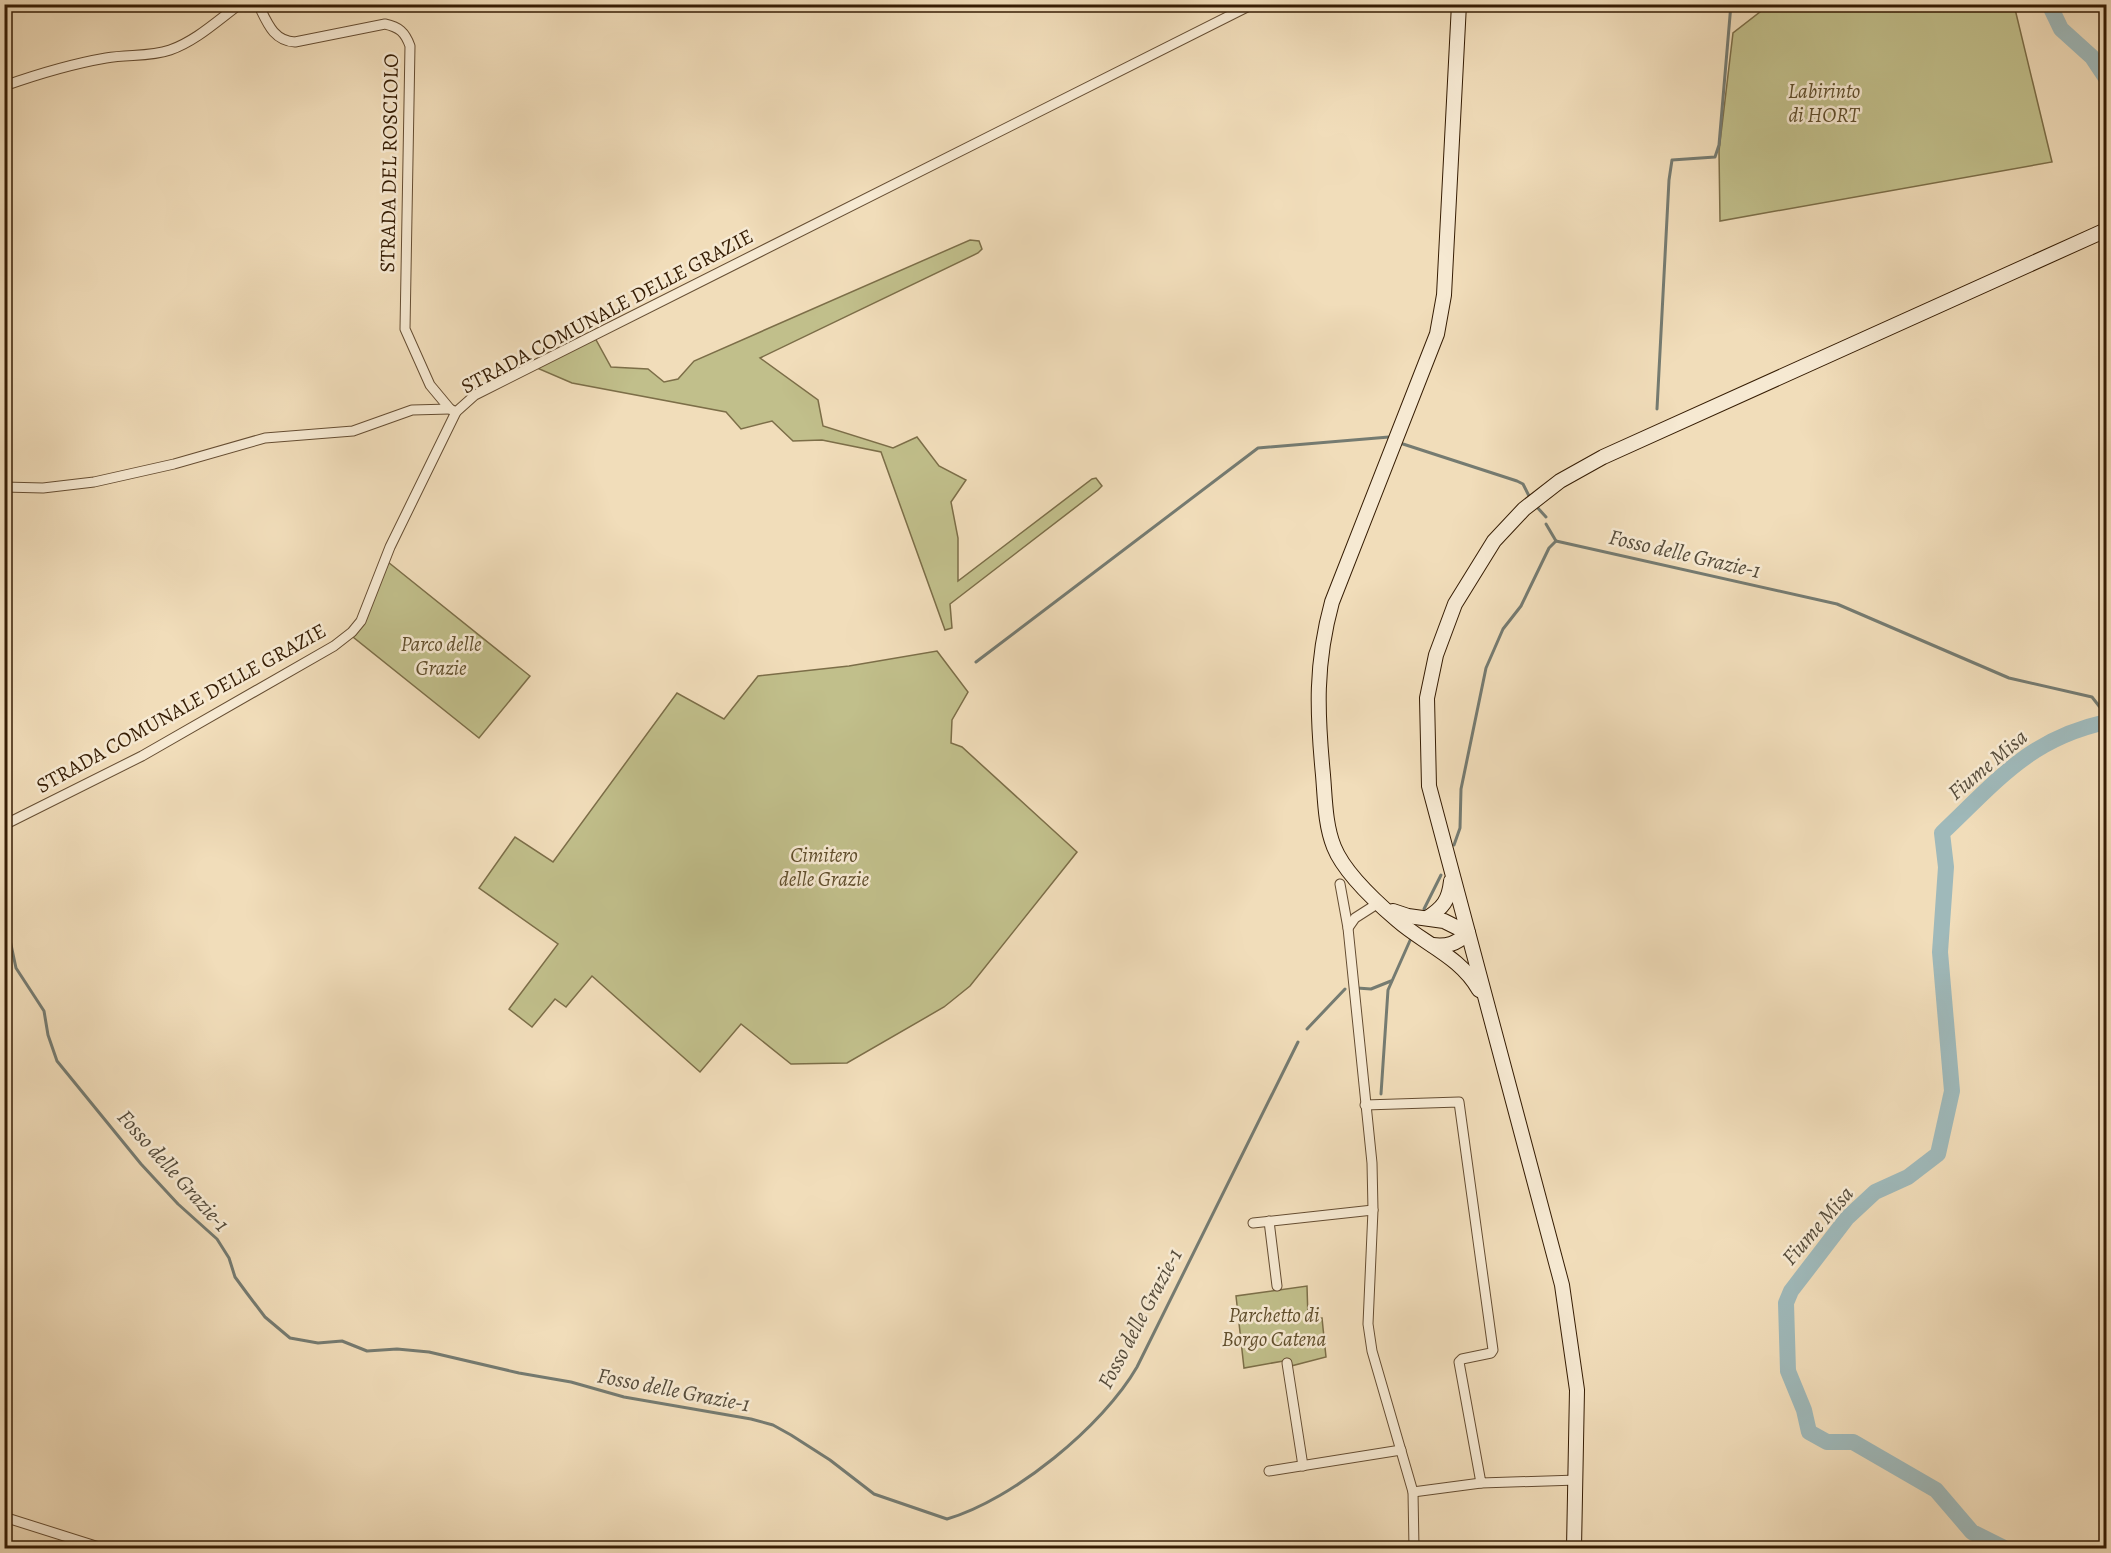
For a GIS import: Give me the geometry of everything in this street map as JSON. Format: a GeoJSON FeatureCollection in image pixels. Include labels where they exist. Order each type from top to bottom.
{"type":"FeatureCollection","features":[{"type":"Feature","properties":{"kind":"main road"},"geometry":{"type":"LineString","coordinates":[[1459,4],[1444,295],[1437,334],[1332,602],[1318,667],[1319,726],[1326,812],[1334,847],[1355,879],[1396,920],[1472,977],[1488,1005]]}},
{"type":"Feature","properties":{"kind":"main road"},"geometry":{"type":"LineString","coordinates":[[1574,1548],[1577,1390],[1562,1285],[1429,786],[1427,698],[1441,638],[1455,604],[1494,541],[1524,509],[1560,481],[1603,457],[2106,230]]}},
{"type":"Feature","properties":{"kind":"main road"},"geometry":{"type":"LineString","coordinates":[[1427,918],[1439,911],[1450,896],[1452,870]]}},
{"type":"Feature","properties":{"kind":"main road"},"geometry":{"type":"LineString","coordinates":[[1380,902],[1395,913],[1443,921],[1468,933]]}},
{"type":"Feature","properties":{"kind":"main road"},"geometry":{"type":"LineString","coordinates":[[1432,945],[1445,947],[1458,942],[1468,933]]}},
{"type":"Feature","properties":{"kind":"street"},"geometry":{"type":"LineString","coordinates":[[4,86],[47,71],[107,58],[156,54],[172,49],[190,40],[240,4]]}},
{"type":"Feature","properties":{"kind":"street","name":"STRADA DEL ROSCIOLO"},"geometry":{"type":"LineString","coordinates":[[258,4],[277,36],[285,41],[295,42],[385,24],[398,27],[406,35],[410,46],[405,329],[422,371],[453,411]]}},
{"type":"Feature","properties":{"kind":"street","name":"STRADA COMUNALE DELLE GRAZIE"},"geometry":{"type":"LineString","coordinates":[[4,825],[142,756],[334,646],[352,632],[361,621],[390,548],[453,411],[466,402],[485,390],[1253,4]]}},
{"type":"Feature","properties":{"kind":"street"},"geometry":{"type":"LineString","coordinates":[[4,487],[43,488],[94,482],[174,464],[265,438],[352,430],[412,410],[453,411]]}},
{"type":"Feature","properties":{"kind":"street"},"geometry":{"type":"LineString","coordinates":[[1340,884],[1348,928],[1372,1163],[1373,1210],[1368,1324],[1372,1351],[1413,1492],[1414,1548]]}},
{"type":"Feature","properties":{"kind":"street"},"geometry":{"type":"LineString","coordinates":[[1348,928],[1355,918],[1380,902]]}},
{"type":"Feature","properties":{"kind":"street"},"geometry":{"type":"LineString","coordinates":[[1365,1105],[1459,1102],[1493,1350],[1489,1354],[1462,1359],[1459,1362],[1482,1483]]}},
{"type":"Feature","properties":{"kind":"street"},"geometry":{"type":"LineString","coordinates":[[1253,1223],[1373,1210]]}},
{"type":"Feature","properties":{"kind":"street"},"geometry":{"type":"LineString","coordinates":[[1269,1221],[1277,1286]]}},
{"type":"Feature","properties":{"kind":"street"},"geometry":{"type":"LineString","coordinates":[[1287,1363],[1303,1466]]}},
{"type":"Feature","properties":{"kind":"street"},"geometry":{"type":"LineString","coordinates":[[1269,1471],[1401,1450]]}},
{"type":"Feature","properties":{"kind":"street"},"geometry":{"type":"LineString","coordinates":[[1413,1492],[1482,1483],[1577,1480]]}},
{"type":"Feature","properties":{"kind":"street"},"geometry":{"type":"LineString","coordinates":[[4,1517],[102,1548]]}},
{"type":"Feature","properties":{"kind":"green space","name":"Labirinto di HORT"},"geometry":{"type":"Polygon","coordinates":[[[1769,5],[1939,5],[2015,9],[2052,162],[1720,221],[1719,151],[1733,33],[1769,5]]]}},
{"type":"Feature","properties":{"kind":"green space"},"geometry":{"type":"Polygon","coordinates":[[[970,240],[979,241],[982,249],[978,253],[760,358],[818,400],[823,426],[893,448],[917,437],[939,466],[966,480],[951,502],[958,538],[958,581],[1092,479],[1096,478],[1102,486],[950,604],[952,628],[945,630],[881,452],[822,440],[793,441],[772,421],[741,429],[726,412],[572,383],[537,368],[595,338],[611,367],[648,369],[664,382],[678,379],[694,361],[970,240]]]}},
{"type":"Feature","properties":{"kind":"green space","name":"Parco delle Grazie"},"geometry":{"type":"Polygon","coordinates":[[[388,562],[530,676],[479,738],[353,637],[388,562]]]}},
{"type":"Feature","properties":{"kind":"green space","name":"Cimitero delle Grazie"},"geometry":{"type":"Polygon","coordinates":[[[937,651],[968,692],[952,720],[951,743],[962,747],[1077,852],[970,986],[944,1007],[847,1063],[791,1064],[741,1024],[700,1072],[592,976],[566,1007],[555,999],[532,1027],[509,1009],[558,944],[479,888],[515,837],[553,862],[677,693],[724,719],[758,676],[849,666],[937,651]]]}},
{"type":"Feature","properties":{"kind":"green space","name":"Parchetto di Borgo Catena"},"geometry":{"type":"Polygon","coordinates":[[[1307,1286],[1308,1319],[1322,1318],[1326,1357],[1291,1366],[1289,1360],[1244,1368],[1236,1296],[1307,1286]]]}},
{"type":"Feature","properties":{"kind":"waterway"},"geometry":{"type":"LineString","coordinates":[[1657,409],[1672,160],[1715,157],[1719,145],[1731,4]]}},
{"type":"Feature","properties":{"kind":"waterway","name":"Fiume Misa"},"geometry":{"type":"LineString","coordinates":[[2049,4],[2061,29],[2092,57],[2106,78]]}},
{"type":"Feature","properties":{"kind":"waterway"},"geometry":{"type":"LineString","coordinates":[[976,662],[1258,448],[1389,437]]}},
{"type":"Feature","properties":{"kind":"waterway"},"geometry":{"type":"LineString","coordinates":[[1403,444],[1517,481],[1523,484],[1529,496]]}},
{"type":"Feature","properties":{"kind":"waterway"},"geometry":{"type":"LineString","coordinates":[[1536,506],[1546,517]]}},
{"type":"Feature","properties":{"kind":"waterway"},"geometry":{"type":"LineString","coordinates":[[1546,524],[1556,541]]}},
{"type":"Feature","properties":{"kind":"waterway","name":"Fosso delle Grazie-1"},"geometry":{"type":"LineString","coordinates":[[1556,541],[1837,604],[2009,678],[2092,697],[2106,715]]}},
{"type":"Feature","properties":{"kind":"waterway","name":"Fosso delle Grazie-1"},"geometry":{"type":"LineString","coordinates":[[1454,845],[1460,828],[1461,789],[1486,668],[1503,629],[1521,606],[1549,548],[1556,541]]}},
{"type":"Feature","properties":{"kind":"waterway","name":"Fiume Misa"},"geometry":{"type":"LineString","coordinates":[[2004,1548],[1972,1532],[1936,1490],[1853,1442],[1827,1442],[1809,1432],[1804,1410],[1788,1371],[1786,1303],[1791,1291],[1847,1218],[1875,1192],[1908,1177],[1938,1154],[1952,1091],[1940,952],[1946,867],[1942,833],[2016,764],[2035,751],[2056,739],[2106,722]]}},
{"type":"Feature","properties":{"kind":"waterway","name":"Fosso delle Grazie-1"},"geometry":{"type":"LineString","coordinates":[[1424,909],[1441,875]]}},
{"type":"Feature","properties":{"kind":"waterway","name":"Fosso delle Grazie-1"},"geometry":{"type":"LineString","coordinates":[[4,912],[16,968],[44,1011],[48,1035],[57,1061],[141,1164],[178,1204],[217,1239],[229,1258],[235,1277],[246,1292],[265,1317],[290,1338],[318,1343],[342,1341],[367,1351],[397,1349],[429,1352],[519,1373],[571,1382],[624,1397],[751,1419],[773,1425],[830,1460],[874,1494],[947,1519],[1000,1496],[1027,1478],[1079,1436],[1122,1390],[1137,1367],[1298,1042]]}},
{"type":"Feature","properties":{"kind":"waterway"},"geometry":{"type":"LineString","coordinates":[[1381,1094],[1388,990],[1412,936]]}},
{"type":"Feature","properties":{"kind":"waterway","name":"Fosso delle Grazie-1"},"geometry":{"type":"LineString","coordinates":[[1357,988],[1371,989],[1391,981]]}},
{"type":"Feature","properties":{"kind":"waterway","name":"Fosso delle Grazie-1"},"geometry":{"type":"LineString","coordinates":[[1307,1029],[1345,989]]}}]}
